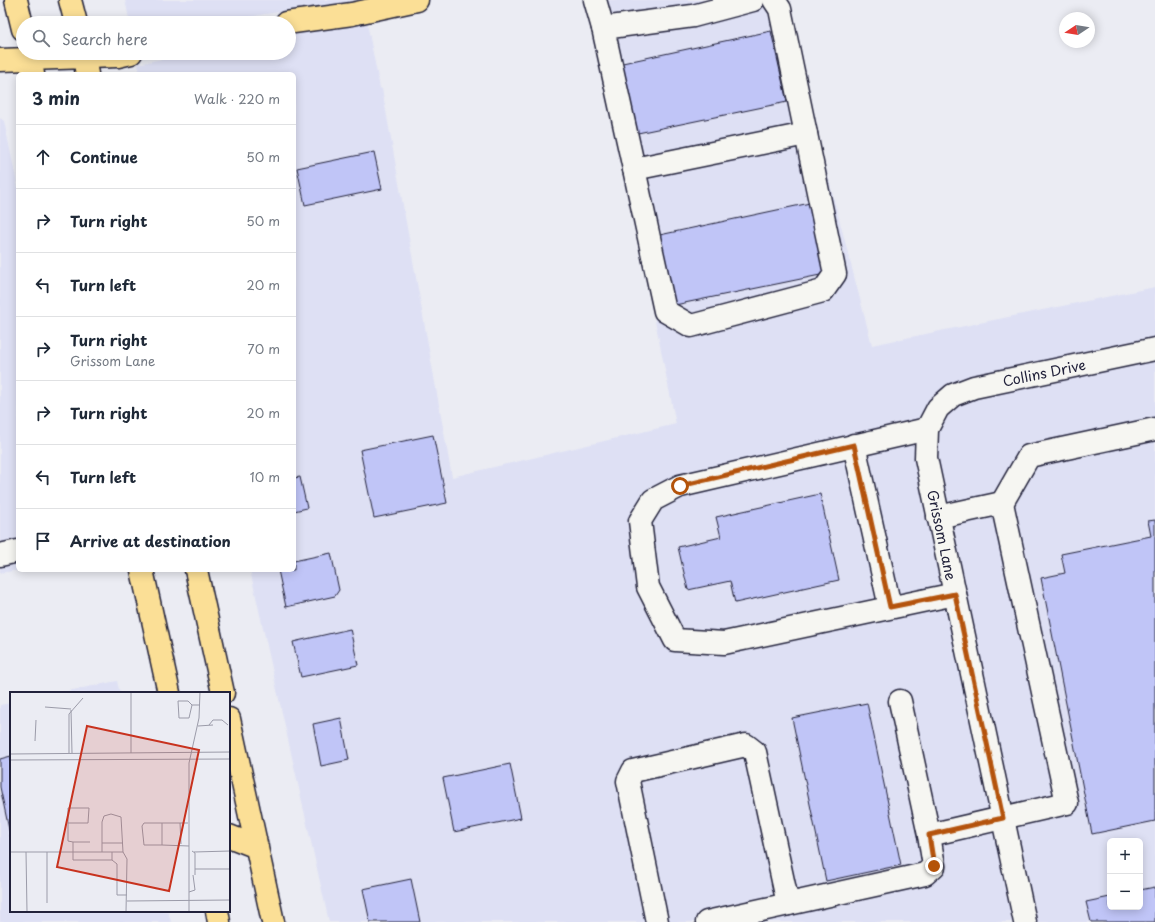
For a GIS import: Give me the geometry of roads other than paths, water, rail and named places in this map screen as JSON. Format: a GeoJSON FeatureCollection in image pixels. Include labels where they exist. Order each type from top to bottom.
{"type":"FeatureCollection","features":[{"type":"Feature","properties":{"kind":"main road"},"geometry":{"type":"LineString","coordinates":[[16,0],[20,16]]}},
{"type":"Feature","properties":{"kind":"main road"},"geometry":{"type":"LineString","coordinates":[[70,0],[74,16]]}},
{"type":"Feature","properties":{"kind":"main road"},"geometry":{"type":"LineString","coordinates":[[296,22],[352,14],[417,0]]}},
{"type":"Feature","properties":{"kind":"main road"},"geometry":{"type":"LineString","coordinates":[[0,60],[31,62],[84,61]]}},
{"type":"Feature","properties":{"kind":"main road"},"geometry":{"type":"LineString","coordinates":[[142,572],[169,692]]}},
{"type":"Feature","properties":{"kind":"main road"},"geometry":{"type":"LineString","coordinates":[[196,572],[223,692]]}},
{"type":"Feature","properties":{"kind":"main road"},"geometry":{"type":"LineString","coordinates":[[230,724],[273,922]]}},
{"type":"Feature","properties":{"kind":"main road"},"geometry":{"type":"LineString","coordinates":[[230,836],[257,847]]}},
{"type":"Feature","properties":{"kind":"main road"},"geometry":{"type":"LineString","coordinates":[[217,912],[219,922]]}},
{"type":"Feature","properties":{"kind":"street"},"geometry":{"type":"LineString","coordinates":[[595,0],[603,28],[665,311],[691,326],[824,291],[835,274],[780,9],[774,0]]}},
{"type":"Feature","properties":{"kind":"street"},"geometry":{"type":"LineString","coordinates":[[603,28],[693,16],[753,0]]}},
{"type":"Feature","properties":{"kind":"street"},"geometry":{"type":"LineString","coordinates":[[634,169],[806,134]]}},
{"type":"Feature","properties":{"kind":"street","name":"Collins Drive"},"geometry":{"type":"LineString","coordinates":[[938,408],[953,395],[974,387],[1155,349]]}},
{"type":"Feature","properties":{"kind":"street","name":"Grissom Lane"},"geometry":{"type":"LineString","coordinates":[[938,408],[927,428],[926,458],[1025,922]]}},
{"type":"Feature","properties":{"kind":"street"},"geometry":{"type":"LineString","coordinates":[[927,428],[680,486],[653,500],[640,521],[648,587],[675,640],[724,642],[955,594]]}},
{"type":"Feature","properties":{"kind":"street"},"geometry":{"type":"LineString","coordinates":[[929,835],[1067,803],[1002,502],[1030,456],[1155,429]]}},
{"type":"Feature","properties":{"kind":"street"},"geometry":{"type":"LineString","coordinates":[[854,445],[890,607]]}},
{"type":"Feature","properties":{"kind":"street"},"geometry":{"type":"LineString","coordinates":[[938,517],[1002,502]]}},
{"type":"Feature","properties":{"kind":"street"},"geometry":{"type":"LineString","coordinates":[[0,555],[16,551]]}},
{"type":"Feature","properties":{"kind":"street"},"geometry":{"type":"LineString","coordinates":[[707,922],[925,874],[934,866],[929,835],[900,700]]}},
{"type":"Feature","properties":{"kind":"street"},"geometry":{"type":"LineString","coordinates":[[657,922],[628,781],[634,771],[746,745],[755,752],[788,904]]}}]}
